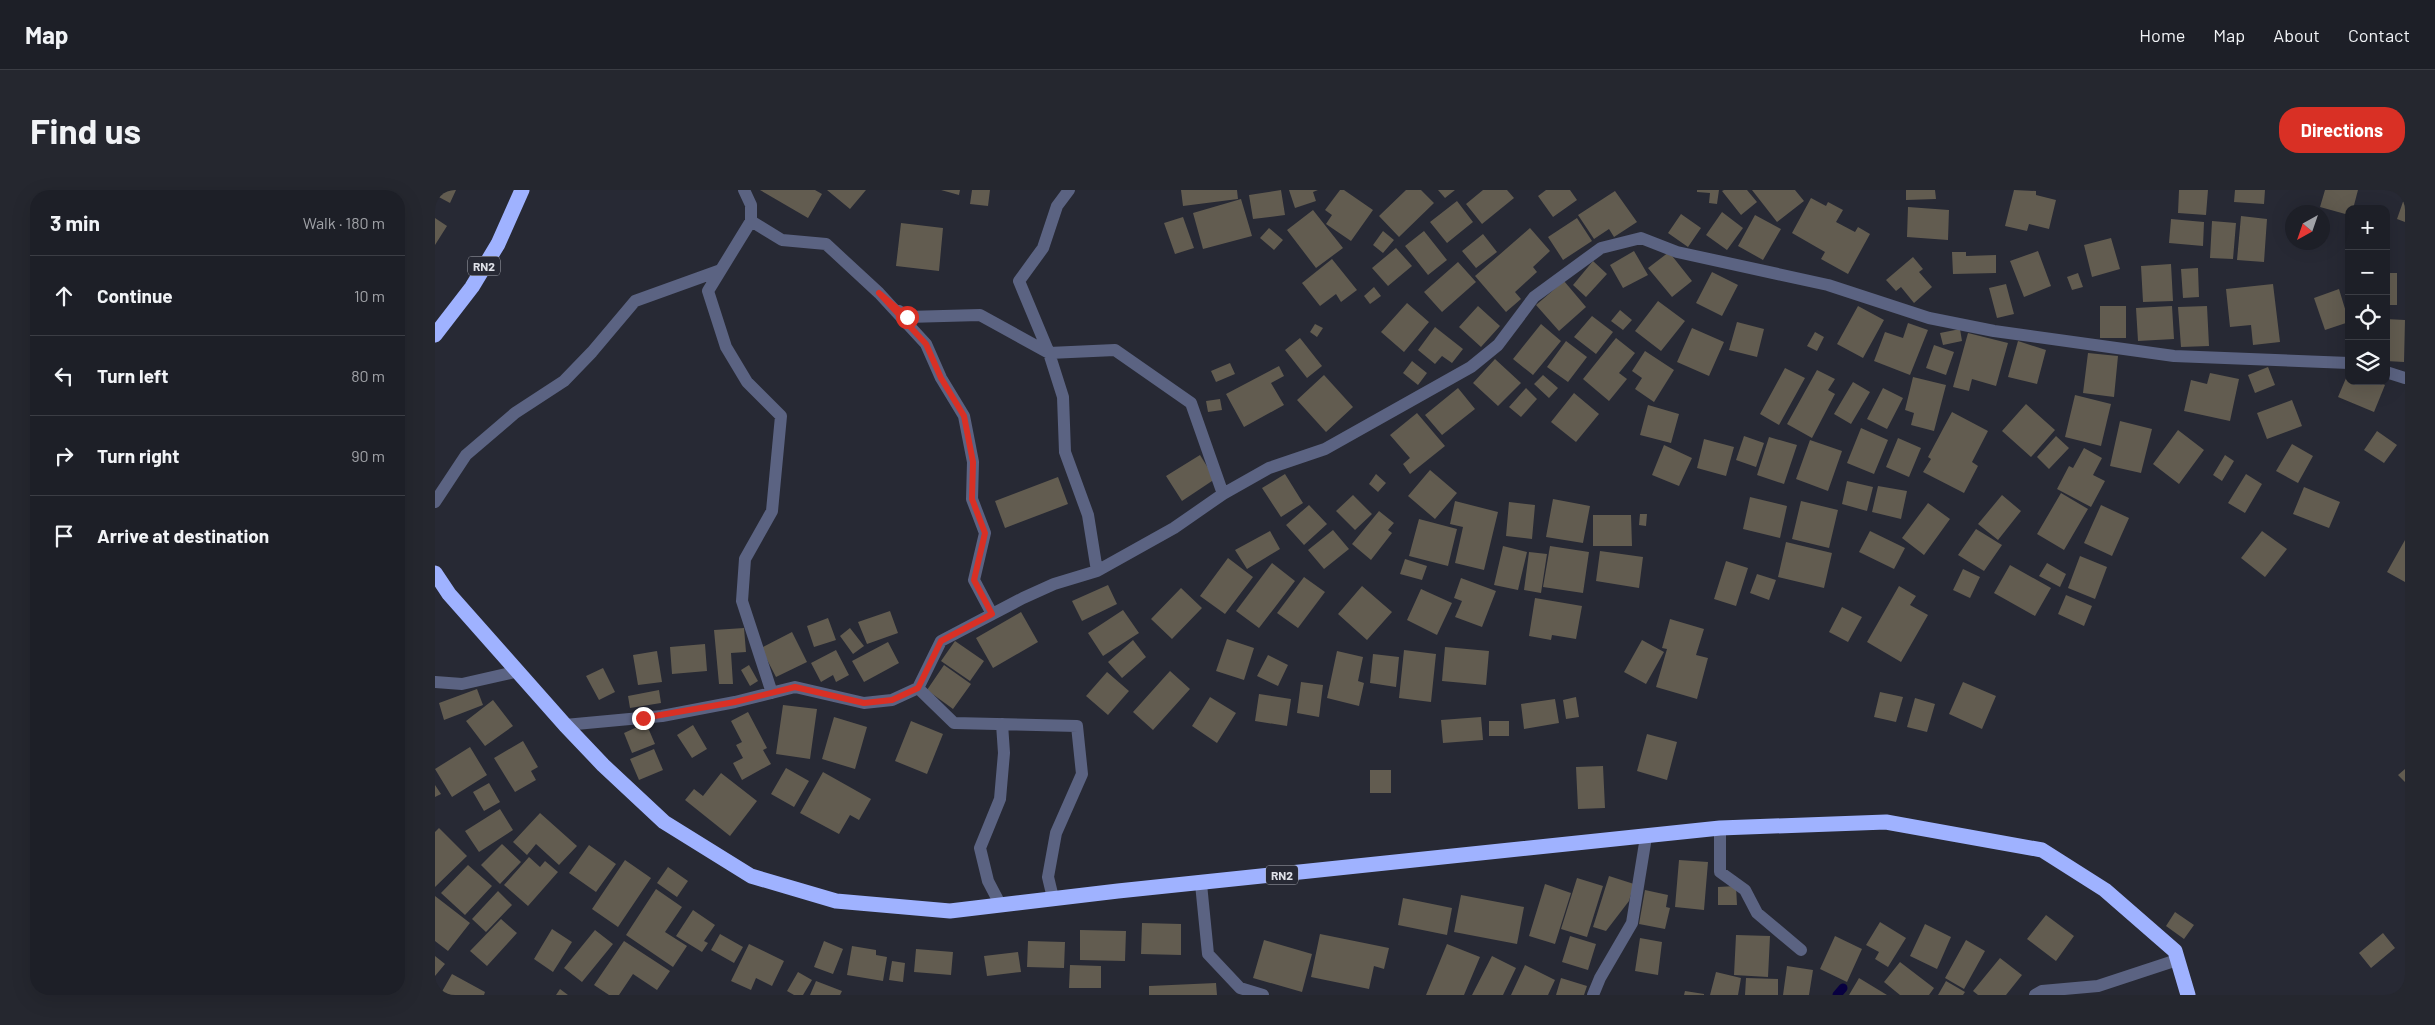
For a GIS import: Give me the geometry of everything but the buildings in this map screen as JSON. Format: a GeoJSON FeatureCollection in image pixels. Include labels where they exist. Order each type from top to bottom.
{"type":"FeatureCollection","features":[{"type":"Feature","properties":{"kind":"highway","name":"RN2"},"geometry":{"type":"LineString","coordinates":[[435,335],[471,287],[498,244],[521,190]]}},
{"type":"Feature","properties":{"kind":"highway","name":"RN2"},"geometry":{"type":"LineString","coordinates":[[435,573],[449,594],[565,725],[603,765],[664,822],[751,876],[836,901],[950,911],[1053,898],[1201,884],[1720,828],[1886,822],[2042,850],[2105,890],[2175,951],[2188,995]]}},
{"type":"Feature","properties":{"kind":"street"},"geometry":{"type":"LineString","coordinates":[[744,190],[751,205],[751,221],[708,291],[726,348],[747,382],[781,416],[772,511],[745,559],[742,601],[772,692]]}},
{"type":"Feature","properties":{"kind":"street"},"geometry":{"type":"LineString","coordinates":[[1069,190],[1057,206],[1043,248],[1019,281],[1049,353],[1063,397],[1065,452],[1088,515],[1097,571]]}},
{"type":"Feature","properties":{"kind":"street"},"geometry":{"type":"LineString","coordinates":[[751,221],[782,240],[827,244],[907,317],[980,315],[1049,353],[1115,350],[1191,403],[1223,494]]}},
{"type":"Feature","properties":{"kind":"street"},"geometry":{"type":"LineString","coordinates":[[565,725],[662,716],[795,687],[864,703],[892,700],[918,688],[941,641],[1054,584],[1097,571],[1174,528],[1223,494],[1269,468],[1325,448],[1471,367],[1499,345],[1534,297],[1601,248],[1641,238],[1677,252],[1829,285],[1929,318],[1994,330],[2174,356],[2345,363]]}},
{"type":"Feature","properties":{"kind":"street"},"geometry":{"type":"LineString","coordinates":[[435,502],[466,455],[515,413],[564,381],[592,352],[635,301],[721,270]]}},
{"type":"Feature","properties":{"kind":"street"},"geometry":{"type":"LineString","coordinates":[[879,293],[926,344],[941,378],[964,416],[973,462],[972,499],[985,533],[974,580],[992,614]]}},
{"type":"Feature","properties":{"kind":"street"},"geometry":{"type":"LineString","coordinates":[[2390,373],[2405,378]]}},
{"type":"Feature","properties":{"kind":"street"},"geometry":{"type":"LineString","coordinates":[[435,682],[462,684],[519,671]]}},
{"type":"Feature","properties":{"kind":"street"},"geometry":{"type":"LineString","coordinates":[[918,688],[954,723],[1077,726],[1082,774],[1056,833],[1048,877],[1053,898]]}},
{"type":"Feature","properties":{"kind":"street"},"geometry":{"type":"LineString","coordinates":[[1000,904],[988,880],[981,848],[999,799],[1004,753],[1002,724]]}},
{"type":"Feature","properties":{"kind":"street"},"geometry":{"type":"LineString","coordinates":[[1720,828],[1720,872],[1745,890],[1757,913],[1801,950]]}},
{"type":"Feature","properties":{"kind":"street"},"geometry":{"type":"LineString","coordinates":[[1593,995],[1600,978],[1632,923],[1646,837]]}},
{"type":"Feature","properties":{"kind":"street"},"geometry":{"type":"LineString","coordinates":[[1201,884],[1208,954],[1240,988],[1263,995]]}},
{"type":"Feature","properties":{"kind":"street"},"geometry":{"type":"LineString","coordinates":[[2035,995],[2042,991],[2099,986],[2177,960]]}},
{"type":"Feature","properties":{"kind":"waterway"},"geometry":{"type":"LineString","coordinates":[[1837,995],[1843,988]]}},
{"type":"Feature","properties":{"kind":"route"},"geometry":{"type":"LineString","coordinates":[[643,718],[735,702],[795,687],[864,703],[892,700],[918,688],[941,641],[992,614],[974,580],[985,533],[972,499],[973,462],[964,416],[941,378],[926,344],[879,293],[907,317]]}}]}
